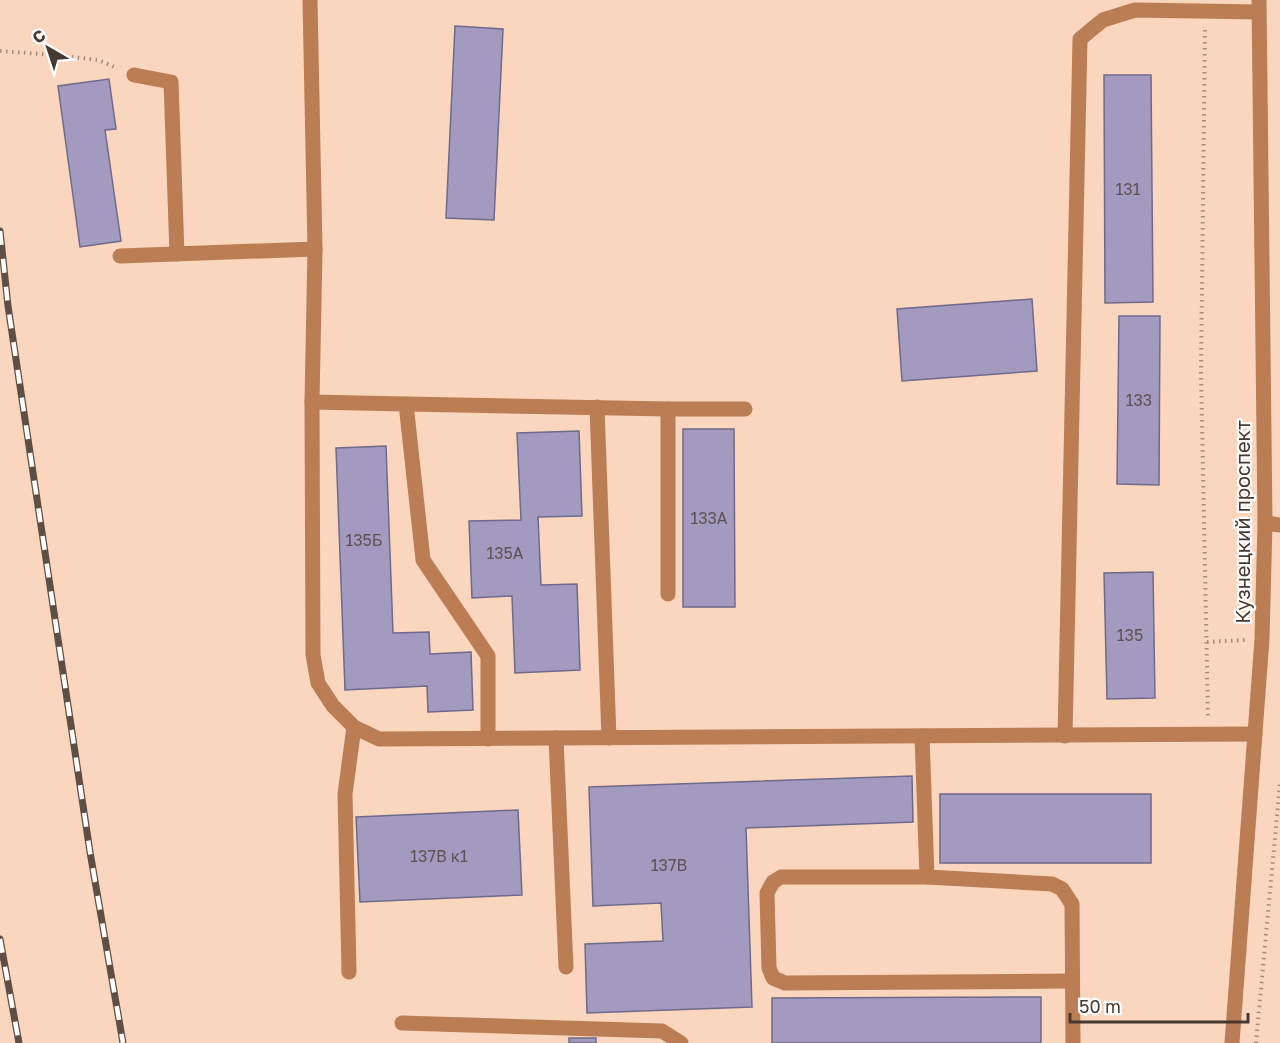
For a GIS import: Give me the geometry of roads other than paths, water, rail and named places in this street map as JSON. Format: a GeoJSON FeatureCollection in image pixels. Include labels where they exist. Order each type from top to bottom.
{"type":"FeatureCollection","features":[{"type":"Feature","properties":{"kind":"street"},"geometry":{"type":"LineString","coordinates":[[310,0],[315,249],[312,402],[314,655],[318,683],[333,706],[354,727],[379,739],[1255,734]]}},
{"type":"Feature","properties":{"kind":"street"},"geometry":{"type":"LineString","coordinates":[[1065,736],[1080,39],[1104,20],[1135,10],[1205,11],[1259,6]]}},
{"type":"Feature","properties":{"kind":"street","name":"Кузнецкий проспект"},"geometry":{"type":"LineString","coordinates":[[1232,1043],[1272,524],[1259,6]]}},
{"type":"Feature","properties":{"kind":"street"},"geometry":{"type":"LineString","coordinates":[[134,75],[171,82],[177,254]]}},
{"type":"Feature","properties":{"kind":"street"},"geometry":{"type":"LineString","coordinates":[[120,256],[315,249]]}},
{"type":"Feature","properties":{"kind":"street"},"geometry":{"type":"LineString","coordinates":[[312,402],[745,409]]}},
{"type":"Feature","properties":{"kind":"street"},"geometry":{"type":"LineString","coordinates":[[406,404],[423,560],[488,656],[488,739]]}},
{"type":"Feature","properties":{"kind":"street"},"geometry":{"type":"LineString","coordinates":[[597,407],[609,738]]}},
{"type":"Feature","properties":{"kind":"street"},"geometry":{"type":"LineString","coordinates":[[668,409],[668,594]]}},
{"type":"Feature","properties":{"kind":"street"},"geometry":{"type":"LineString","coordinates":[[349,972],[345,794],[354,727]]}},
{"type":"Feature","properties":{"kind":"street"},"geometry":{"type":"LineString","coordinates":[[922,736],[927,877]]}},
{"type":"Feature","properties":{"kind":"street"},"geometry":{"type":"LineString","coordinates":[[556,738],[566,967]]}},
{"type":"Feature","properties":{"kind":"street"},"geometry":{"type":"LineString","coordinates":[[1072,981],[785,983],[773,978],[769,968],[767,893],[773,882],[781,877],[927,877],[1052,884],[1062,889],[1072,904],[1073,1043]]}},
{"type":"Feature","properties":{"kind":"street"},"geometry":{"type":"LineString","coordinates":[[402,1023],[662,1030],[681,1043]]}},
{"type":"Feature","properties":{"kind":"railway"},"geometry":{"type":"LineString","coordinates":[[0,231],[8,306],[90,852],[123,1043]]}},
{"type":"Feature","properties":{"kind":"railway"},"geometry":{"type":"LineString","coordinates":[[0,939],[19,1043]]}}]}
